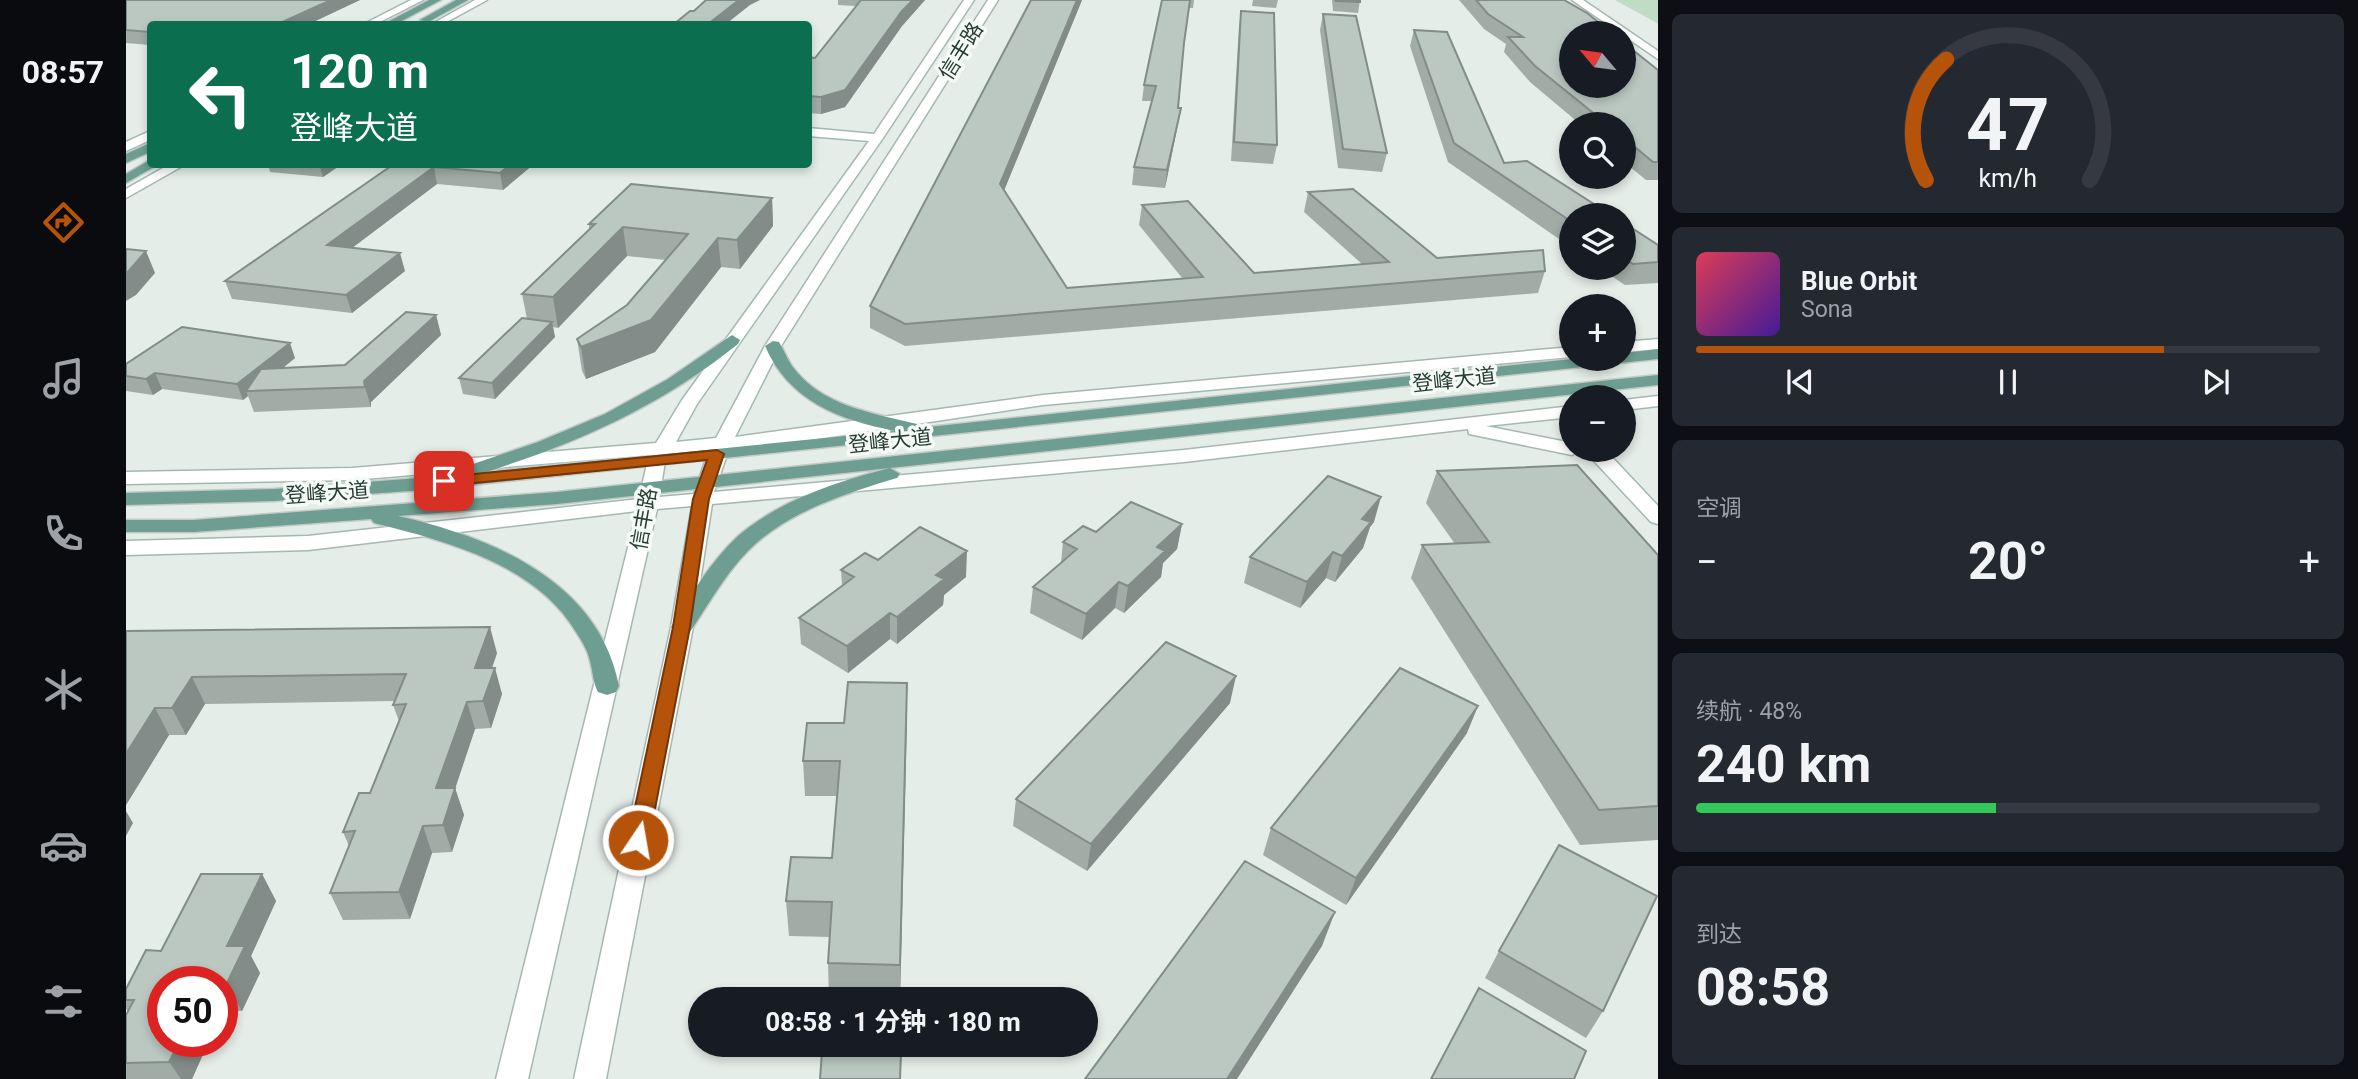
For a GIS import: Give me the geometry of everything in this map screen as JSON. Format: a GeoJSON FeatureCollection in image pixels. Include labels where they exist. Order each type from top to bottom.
{"type":"FeatureCollection","features":[{"type":"Feature","properties":{"kind":"main road"},"geometry":{"type":"LineString","coordinates":[[375,21],[418,0]]}},
{"type":"Feature","properties":{"kind":"main road"},"geometry":{"type":"LineString","coordinates":[[394,21],[436,0]]}},
{"type":"Feature","properties":{"kind":"main road"},"geometry":{"type":"LineString","coordinates":[[422,21],[463,0]]}},
{"type":"Feature","properties":{"kind":"main road"},"geometry":{"type":"LineString","coordinates":[[443,21],[482,0]]}},
{"type":"Feature","properties":{"kind":"main road","name":"信丰路"},"geometry":{"type":"LineString","coordinates":[[512,1079],[642,540],[648,495],[659,455],[732,340],[877,138],[969,0]]}},
{"type":"Feature","properties":{"kind":"main road","name":"信丰路"},"geometry":{"type":"LineString","coordinates":[[590,1079],[682,627],[704,491],[720,449],[773,346],[993,0]]}},
{"type":"Feature","properties":{"kind":"main road"},"geometry":{"type":"LineString","coordinates":[[1577,0],[1658,55]]}},
{"type":"Feature","properties":{"kind":"main road"},"geometry":{"type":"LineString","coordinates":[[1592,0],[1640,29]]}},
{"type":"Feature","properties":{"kind":"main road"},"geometry":{"type":"LineString","coordinates":[[812,132],[877,138]]}},
{"type":"Feature","properties":{"kind":"main road"},"geometry":{"type":"LineString","coordinates":[[126,148],[147,137]]}},
{"type":"Feature","properties":{"kind":"main road"},"geometry":{"type":"LineString","coordinates":[[126,159],[147,148]]}},
{"type":"Feature","properties":{"kind":"main road"},"geometry":{"type":"LineString","coordinates":[[126,179],[147,167]]}},
{"type":"Feature","properties":{"kind":"main road"},"geometry":{"type":"LineString","coordinates":[[126,194],[173,168]]}},
{"type":"Feature","properties":{"kind":"main road"},"geometry":{"type":"LineString","coordinates":[[419,484],[496,463],[575,434],[638,404],[691,372],[732,340]]}},
{"type":"Feature","properties":{"kind":"main road"},"geometry":{"type":"LineString","coordinates":[[1636,346],[1658,344]]}},
{"type":"Feature","properties":{"kind":"main road"},"geometry":{"type":"LineString","coordinates":[[773,346],[783,369],[807,392],[843,410],[885,424],[937,431]]}},
{"type":"Feature","properties":{"kind":"main road"},"geometry":{"type":"LineString","coordinates":[[720,449],[1043,400],[1559,353]]}},
{"type":"Feature","properties":{"kind":"main road"},"geometry":{"type":"LineString","coordinates":[[1636,357],[1658,354]]}},
{"type":"Feature","properties":{"kind":"main road","name":"登峰大道"},"geometry":{"type":"LineString","coordinates":[[126,499],[210,499],[419,484],[659,455],[937,431],[1559,365]]}},
{"type":"Feature","properties":{"kind":"main road","name":"登峰大道"},"geometry":{"type":"LineString","coordinates":[[704,491],[936,459],[1658,380]]}},
{"type":"Feature","properties":{"kind":"main road"},"geometry":{"type":"LineString","coordinates":[[126,548],[308,543],[648,495],[846,488],[1454,426],[1559,413]]}},
{"type":"Feature","properties":{"kind":"main road"},"geometry":{"type":"LineString","coordinates":[[1454,426],[1559,446]]}},
{"type":"Feature","properties":{"kind":"main road"},"geometry":{"type":"LineString","coordinates":[[126,478],[352,474],[659,455]]}},
{"type":"Feature","properties":{"kind":"main road"},"geometry":{"type":"LineString","coordinates":[[682,627],[713,580],[746,541],[804,505],[846,488],[936,459]]}},
{"type":"Feature","properties":{"kind":"main road"},"geometry":{"type":"LineString","coordinates":[[1612,462],[1658,519]]}},
{"type":"Feature","properties":{"kind":"main road","name":"登峰大道"},"geometry":{"type":"LineString","coordinates":[[126,526],[194,526],[557,498],[648,495]]}},
{"type":"Feature","properties":{"kind":"main road"},"geometry":{"type":"LineString","coordinates":[[351,514],[426,528],[501,557],[548,589],[586,630],[600,654],[607,686]]}},
{"type":"Feature","properties":{"kind":"green space"},"geometry":{"type":"Polygon","coordinates":[[[1615,0],[1658,0],[1658,24],[1655,22],[1615,0]]]}},
{"type":"Feature","properties":{"kind":"building"},"geometry":{"type":"Polygon","coordinates":[[[126,0],[331,0],[285,21],[147,21],[147,32],[126,30],[126,0]]]}},
{"type":"Feature","properties":{"kind":"building"},"geometry":{"type":"Polygon","coordinates":[[[706,0],[739,0],[712,21],[678,21],[706,0]]]}},
{"type":"Feature","properties":{"kind":"building"},"geometry":{"type":"Polygon","coordinates":[[[861,0],[913,0],[902,11],[845,90],[821,97],[812,96],[812,58],[815,58],[861,0]]]}},
{"type":"Feature","properties":{"kind":"building"},"geometry":{"type":"Polygon","coordinates":[[[1031,0],[1077,0],[1000,184],[1067,288],[1203,277],[1142,205],[1188,201],[1254,273],[1389,262],[1308,192],[1353,189],[1437,258],[1543,250],[1545,271],[905,324],[870,306],[1031,0]]]}},
{"type":"Feature","properties":{"kind":"building"},"geometry":{"type":"Polygon","coordinates":[[[1162,0],[1190,0],[1178,108],[1181,108],[1167,170],[1134,167],[1156,86],[1144,85],[1162,0]]]}},
{"type":"Feature","properties":{"kind":"building"},"geometry":{"type":"Polygon","coordinates":[[[1360,0],[1360,2],[1336,1],[1360,0]]]}},
{"type":"Feature","properties":{"kind":"building"},"geometry":{"type":"Polygon","coordinates":[[[1476,0],[1564,0],[1597,21],[1559,21],[1559,85],[1535,66],[1508,37],[1523,37],[1488,14],[1476,0]]]}},
{"type":"Feature","properties":{"kind":"building"},"geometry":{"type":"Polygon","coordinates":[[[1241,11],[1274,13],[1277,145],[1234,142],[1241,11]]]}},
{"type":"Feature","properties":{"kind":"building"},"geometry":{"type":"Polygon","coordinates":[[[1323,14],[1356,16],[1387,153],[1343,149],[1323,14]]]}},
{"type":"Feature","properties":{"kind":"building"},"geometry":{"type":"Polygon","coordinates":[[[1414,30],[1447,32],[1504,163],[1527,161],[1559,182],[1559,189],[1571,189],[1592,203],[1559,203],[1559,213],[1454,143],[1414,30]]]}},
{"type":"Feature","properties":{"kind":"building"},"geometry":{"type":"Polygon","coordinates":[[[1636,53],[1658,70],[1658,162],[1653,162],[1636,148],[1636,112],[1592,112],[1575,98],[1636,98],[1636,53]]]}},
{"type":"Feature","properties":{"kind":"building"},"geometry":{"type":"Polygon","coordinates":[[[388,168],[433,168],[327,245],[400,253],[346,295],[225,281],[388,168]]]}},
{"type":"Feature","properties":{"kind":"building"},"geometry":{"type":"Polygon","coordinates":[[[445,168],[506,168],[500,173],[445,168]]]}},
{"type":"Feature","properties":{"kind":"building"},"geometry":{"type":"Polygon","coordinates":[[[631,184],[772,198],[737,240],[718,238],[651,320],[581,347],[577,339],[627,305],[688,234],[623,227],[553,297],[522,294],[595,224],[589,224],[631,184]]]}},
{"type":"Feature","properties":{"kind":"building"},"geometry":{"type":"Polygon","coordinates":[[[1636,231],[1658,245],[1658,262],[1636,264],[1636,231]]]}},
{"type":"Feature","properties":{"kind":"building"},"geometry":{"type":"Polygon","coordinates":[[[126,249],[146,251],[126,274],[126,249]]]}},
{"type":"Feature","properties":{"kind":"building"},"geometry":{"type":"Polygon","coordinates":[[[406,312],[436,315],[364,381],[365,387],[246,391],[261,369],[345,365],[406,312]]]}},
{"type":"Feature","properties":{"kind":"building"},"geometry":{"type":"Polygon","coordinates":[[[522,318],[552,322],[492,383],[459,378],[522,318]]]}},
{"type":"Feature","properties":{"kind":"building"},"geometry":{"type":"Polygon","coordinates":[[[182,327],[290,343],[237,384],[155,373],[146,379],[126,376],[126,364],[182,327]]]}},
{"type":"Feature","properties":{"kind":"building"},"geometry":{"type":"Polygon","coordinates":[[[1577,465],[1658,555],[1658,806],[1599,810],[1422,545],[1489,542],[1437,471],[1577,465]]]}},
{"type":"Feature","properties":{"kind":"building"},"geometry":{"type":"Polygon","coordinates":[[[1328,476],[1381,497],[1362,519],[1371,522],[1342,556],[1333,552],[1307,582],[1250,557],[1328,476]]]}},
{"type":"Feature","properties":{"kind":"building"},"geometry":{"type":"Polygon","coordinates":[[[1131,502],[1182,524],[1157,547],[1165,551],[1128,586],[1119,582],[1086,614],[1033,587],[1077,549],[1063,542],[1083,526],[1096,532],[1131,502]]]}},
{"type":"Feature","properties":{"kind":"building"},"geometry":{"type":"Polygon","coordinates":[[[920,527],[967,551],[936,575],[944,579],[897,617],[890,613],[847,646],[799,618],[854,577],[841,570],[865,553],[878,560],[920,527]]]}},
{"type":"Feature","properties":{"kind":"building"},"geometry":{"type":"Polygon","coordinates":[[[490,627],[475,668],[495,668],[483,701],[467,702],[436,788],[455,788],[443,825],[423,826],[399,892],[330,893],[355,831],[343,832],[359,793],[370,793],[406,704],[393,705],[406,674],[192,677],[172,708],[155,708],[126,754],[126,631],[490,627]]]}},
{"type":"Feature","properties":{"kind":"building"},"geometry":{"type":"Polygon","coordinates":[[[1166,642],[1236,676],[1091,844],[1016,799],[1166,642]]]}},
{"type":"Feature","properties":{"kind":"building"},"geometry":{"type":"Polygon","coordinates":[[[1400,668],[1478,706],[1356,878],[1271,828],[1400,668]]]}},
{"type":"Feature","properties":{"kind":"building"},"geometry":{"type":"Polygon","coordinates":[[[848,682],[907,683],[900,965],[828,963],[832,902],[786,901],[791,857],[832,858],[840,761],[803,761],[807,723],[844,723],[848,682]]]}},
{"type":"Feature","properties":{"kind":"building"},"geometry":{"type":"Polygon","coordinates":[[[1559,845],[1657,896],[1603,1011],[1499,951],[1559,845]]]}},
{"type":"Feature","properties":{"kind":"building"},"geometry":{"type":"Polygon","coordinates":[[[1245,861],[1335,912],[1227,1079],[1085,1079],[1245,861]]]}},
{"type":"Feature","properties":{"kind":"building"},"geometry":{"type":"Polygon","coordinates":[[[201,874],[262,874],[227,946],[245,946],[235,966],[147,966],[147,1057],[172,1057],[169,1062],[126,1063],[126,1015],[134,1000],[126,1000],[126,989],[146,950],[161,951],[201,874]]]}},
{"type":"Feature","properties":{"kind":"building"},"geometry":{"type":"Polygon","coordinates":[[[1479,988],[1586,1051],[1574,1079],[1431,1079],[1479,988]]]}},
{"type":"Feature","properties":{"kind":"building"},"geometry":{"type":"Polygon","coordinates":[[[822,1057],[901,1057],[900,1079],[820,1079],[822,1057]]]}},
{"type":"Feature","properties":{"kind":"route"},"geometry":{"type":"LineString","coordinates":[[444,481],[717,454],[701,499],[682,627],[638,840]]}}]}
